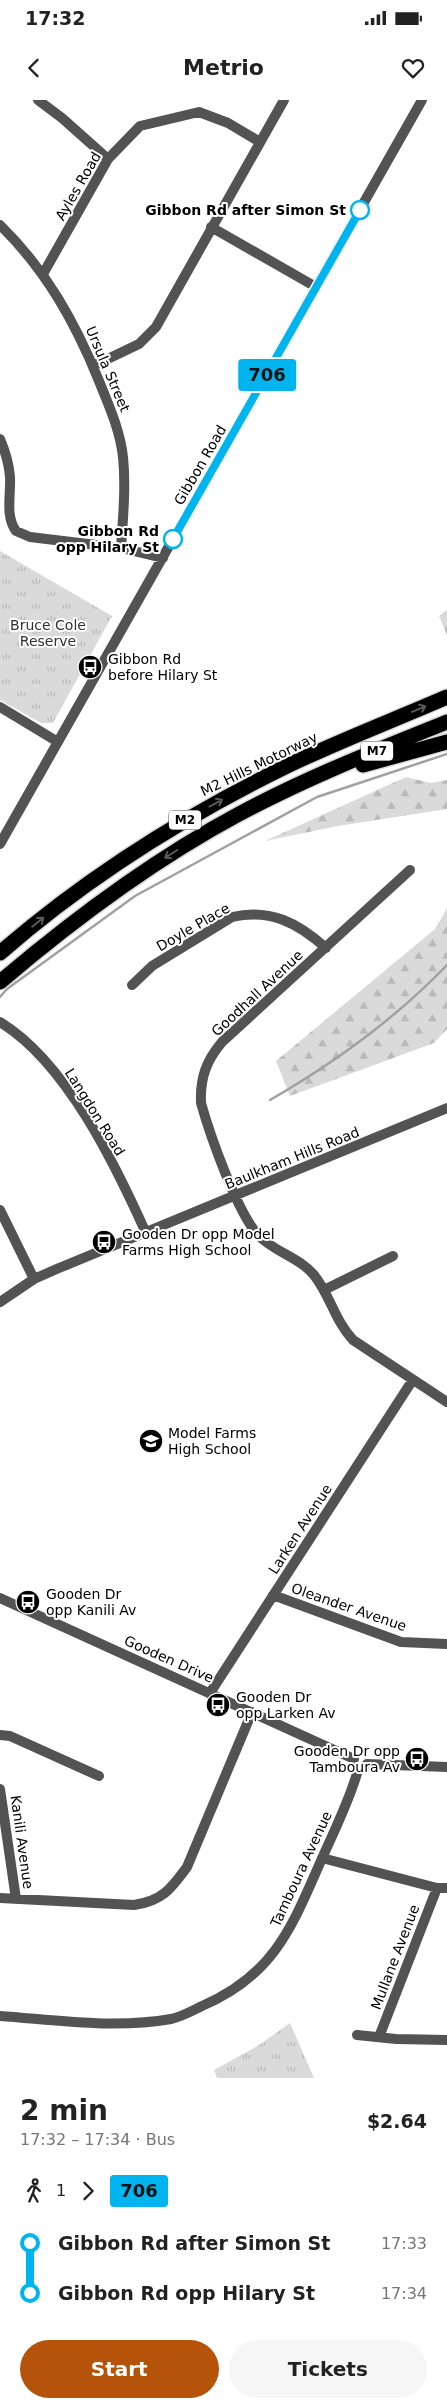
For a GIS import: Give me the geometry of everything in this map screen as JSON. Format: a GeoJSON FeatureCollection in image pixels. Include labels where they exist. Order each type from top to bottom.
{"type":"FeatureCollection","features":[{"type":"Feature","properties":{"kind":"highway","name":"M2 Hills Motorway"},"geometry":{"type":"LineString","coordinates":[[0,953],[124,858],[194,815],[288,766],[447,698]]}},
{"type":"Feature","properties":{"kind":"highway","name":"M7"},"geometry":{"type":"LineString","coordinates":[[306,781],[447,722]]}},
{"type":"Feature","properties":{"kind":"highway","name":"M2"},"geometry":{"type":"LineString","coordinates":[[0,982],[81,916],[171,854],[238,814],[306,781],[447,742]]}},
{"type":"Feature","properties":{"kind":"street"},"geometry":{"type":"LineString","coordinates":[[38,100],[62,118],[108,159]]}},
{"type":"Feature","properties":{"kind":"street"},"geometry":{"type":"LineString","coordinates":[[93,366],[139,344],[156,327],[284,100]]}},
{"type":"Feature","properties":{"kind":"street","name":"Gibbon Road"},"geometry":{"type":"LineString","coordinates":[[0,844],[422,100]]}},
{"type":"Feature","properties":{"kind":"street","name":"Ayles Road"},"geometry":{"type":"LineString","coordinates":[[44,274],[108,159],[140,126],[199,112],[228,123],[260,142]]}},
{"type":"Feature","properties":{"kind":"street","name":"Ursula Street"},"geometry":{"type":"LineString","coordinates":[[0,225],[23,248],[44,274],[72,320],[93,366],[117,429],[123,457],[121,548]]}},
{"type":"Feature","properties":{"kind":"street"},"geometry":{"type":"LineString","coordinates":[[211,227],[316,287]]}},
{"type":"Feature","properties":{"kind":"street"},"geometry":{"type":"LineString","coordinates":[[0,439],[6,452],[10,476],[10,518],[16,531],[30,537],[121,548],[163,558]]}},
{"type":"Feature","properties":{"kind":"street"},"geometry":{"type":"LineString","coordinates":[[0,707],[58,742]]}},
{"type":"Feature","properties":{"kind":"street","name":"Goodhall Avenue"},"geometry":{"type":"LineString","coordinates":[[410,870],[222,1042],[204,1069],[200,1087],[201,1103],[236,1196],[246,1218],[260,1237],[302,1263],[324,1290],[338,1321],[354,1340],[412,1381],[447,1402]]}},
{"type":"Feature","properties":{"kind":"street","name":"Doyle Place"},"geometry":{"type":"LineString","coordinates":[[132,986],[152,966],[232,917],[246,914],[274,916],[292,922],[326,948]]}},
{"type":"Feature","properties":{"kind":"street","name":"Langdon Road"},"geometry":{"type":"LineString","coordinates":[[0,1022],[36,1052],[76,1103],[109,1158],[146,1233]]}},
{"type":"Feature","properties":{"kind":"street","name":"Baulkham Hills Road"},"geometry":{"type":"LineString","coordinates":[[146,1233],[447,1108]]}},
{"type":"Feature","properties":{"kind":"street"},"geometry":{"type":"LineString","coordinates":[[0,1210],[34,1279]]}},
{"type":"Feature","properties":{"kind":"street"},"geometry":{"type":"LineString","coordinates":[[0,1302],[34,1279],[146,1233]]}},
{"type":"Feature","properties":{"kind":"street"},"geometry":{"type":"LineString","coordinates":[[324,1290],[393,1256]]}},
{"type":"Feature","properties":{"kind":"street","name":"Larken Avenue"},"geometry":{"type":"LineString","coordinates":[[210,1693],[412,1381]]}},
{"type":"Feature","properties":{"kind":"street","name":"Oleander Avenue"},"geometry":{"type":"LineString","coordinates":[[273,1595],[401,1642],[447,1644]]}},
{"type":"Feature","properties":{"kind":"street","name":"Gooden Drive"},"geometry":{"type":"LineString","coordinates":[[0,1598],[354,1759],[358,1756],[363,1757],[362,1767]]}},
{"type":"Feature","properties":{"kind":"street"},"geometry":{"type":"LineString","coordinates":[[0,1898],[134,1905],[150,1903],[163,1895],[176,1883],[187,1867],[252,1712]]}},
{"type":"Feature","properties":{"kind":"street"},"geometry":{"type":"LineString","coordinates":[[0,1735],[10,1736],[99,1776]]}},
{"type":"Feature","properties":{"kind":"street"},"geometry":{"type":"LineString","coordinates":[[362,1767],[447,1766]]}},
{"type":"Feature","properties":{"kind":"street","name":"Tamboura Avenue"},"geometry":{"type":"LineString","coordinates":[[0,2016],[127,2024],[152,2022],[173,2019],[228,1995],[264,1966],[295,1920],[362,1767]]}},
{"type":"Feature","properties":{"kind":"street","name":"Kanili Avenue"},"geometry":{"type":"LineString","coordinates":[[0,1788],[16,1899]]}},
{"type":"Feature","properties":{"kind":"street"},"geometry":{"type":"LineString","coordinates":[[322,1858],[442,1888]]}},
{"type":"Feature","properties":{"kind":"street","name":"Mullane Avenue"},"geometry":{"type":"LineString","coordinates":[[379,2037],[442,1888]]}},
{"type":"Feature","properties":{"kind":"street"},"geometry":{"type":"LineString","coordinates":[[357,2035],[447,2040]]}},
{"type":"Feature","properties":{"kind":"green space","name":"Bruce Cole Reserve"},"geometry":{"type":"Polygon","coordinates":[[[0,551],[112,616],[53,723],[41,723],[0,700],[0,551]]]}},
{"type":"Feature","properties":{"kind":"green space"},"geometry":{"type":"Polygon","coordinates":[[[447,610],[447,635],[439,616],[447,610]]]}},
{"type":"Feature","properties":{"kind":"green space"},"geometry":{"type":"Polygon","coordinates":[[[406,777],[431,783],[447,780],[447,809],[338,826],[265,841],[406,777]]]}},
{"type":"Feature","properties":{"kind":"green space"},"geometry":{"type":"Polygon","coordinates":[[[447,908],[447,1029],[434,1043],[290,1096],[276,1061],[435,929],[447,908]]]}},
{"type":"Feature","properties":{"kind":"green space"},"geometry":{"type":"Polygon","coordinates":[[[290,2023],[314,2078],[217,2078],[214,2070],[259,2045],[290,2023]]]}},
{"type":"Feature","properties":{"kind":"waterway"},"geometry":{"type":"LineString","coordinates":[[0,997],[7,989],[135,896],[317,797],[447,754]]}},
{"type":"Feature","properties":{"kind":"waterway"},"geometry":{"type":"LineString","coordinates":[[270,1100],[318,1071],[363,1039],[406,1004],[447,965]]}},
{"type":"Feature","properties":{"kind":"bus line","name":"706"},"geometry":{"type":"LineString","coordinates":[[173,539],[360,210]]}},
{"type":"Feature","properties":{"kind":"place","name":"Gibbon Rd after Simon St"},"geometry":{"type":"Point","coordinates":[360,210]}},
{"type":"Feature","properties":{"kind":"place","name":"Gibbon Rd opp Hilary St"},"geometry":{"type":"Point","coordinates":[173,539]}},
{"type":"Feature","properties":{"kind":"place","name":"Gibbon Rd before Hilary St"},"geometry":{"type":"Point","coordinates":[90,667]}},
{"type":"Feature","properties":{"kind":"place","name":"Gooden Dr opp Model Farms High School"},"geometry":{"type":"Point","coordinates":[104,1242]}},
{"type":"Feature","properties":{"kind":"place","name":"Model Farms High School"},"geometry":{"type":"Point","coordinates":[151,1441]}},
{"type":"Feature","properties":{"kind":"place","name":"Gooden Dr opp Kanili Av"},"geometry":{"type":"Point","coordinates":[28,1602]}},
{"type":"Feature","properties":{"kind":"place","name":"Gooden Dr opp Larken Av"},"geometry":{"type":"Point","coordinates":[218,1705]}},
{"type":"Feature","properties":{"kind":"place","name":"Gooden Dr opp Tamboura Av"},"geometry":{"type":"Point","coordinates":[417,1759]}}]}
